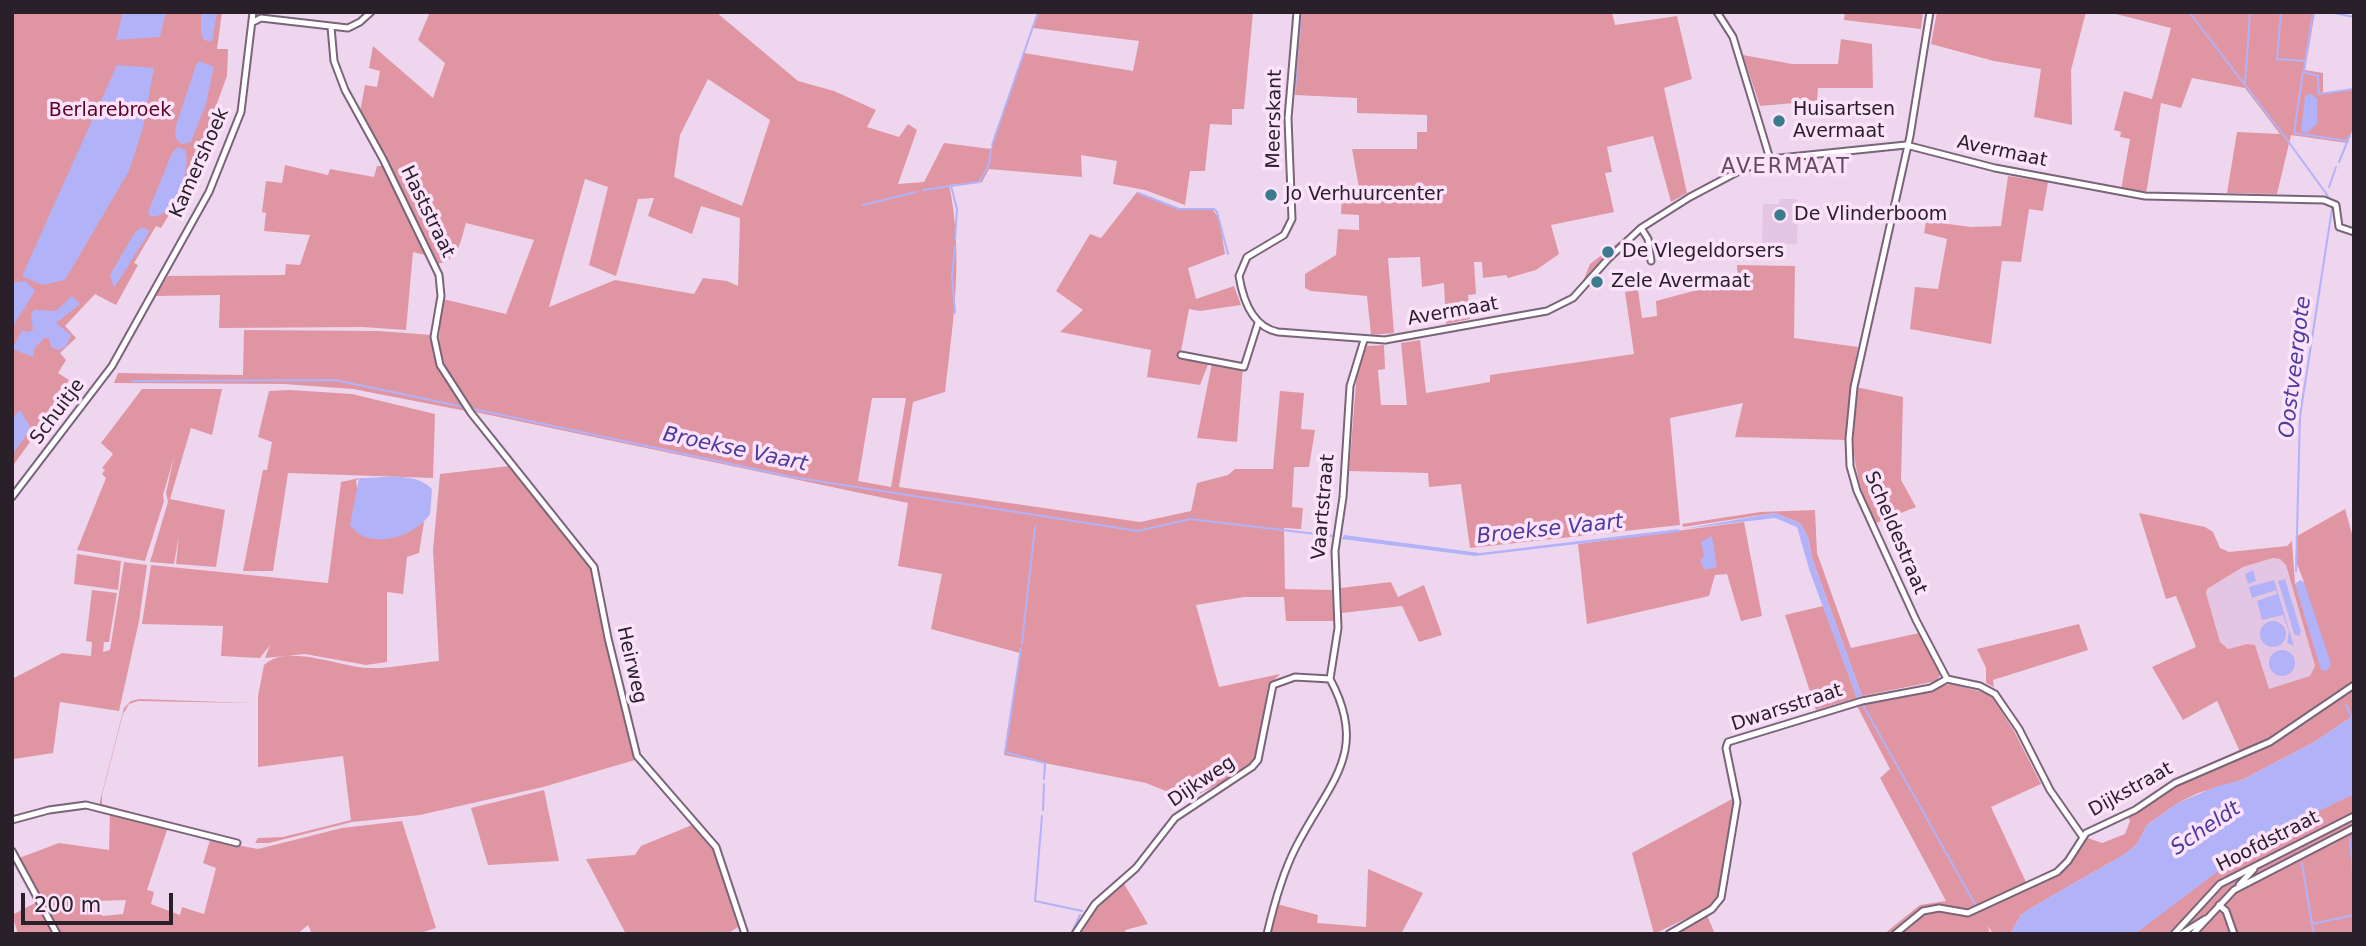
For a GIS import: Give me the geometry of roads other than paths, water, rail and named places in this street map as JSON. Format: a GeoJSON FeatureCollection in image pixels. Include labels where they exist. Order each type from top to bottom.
{"type":"FeatureCollection","features":[{"type":"Feature","properties":{"kind":"street","name":"Kamershoek"},"geometry":{"type":"LineString","coordinates":[[102,379],[209,192],[241,112],[253,12]]}},
{"type":"Feature","properties":{"kind":"street"},"geometry":{"type":"LineString","coordinates":[[286,21],[288,12]]}},
{"type":"Feature","properties":{"kind":"street"},"geometry":{"type":"LineString","coordinates":[[253,22],[259,18],[331,27],[354,26],[371,12]]}},
{"type":"Feature","properties":{"kind":"street","name":"Meerskant"},"geometry":{"type":"LineString","coordinates":[[1258,323],[1251,313],[1240,271],[1250,255],[1284,235],[1292,219],[1288,118],[1297,12]]}},
{"type":"Feature","properties":{"kind":"street"},"geometry":{"type":"LineString","coordinates":[[1717,12],[1733,37],[1770,159]]}},
{"type":"Feature","properties":{"kind":"street","name":"Scheldestraat"},"geometry":{"type":"LineString","coordinates":[[1930,12],[1906,145],[1854,387],[1850,414],[1850,466],[1871,523],[1947,680]]}},
{"type":"Feature","properties":{"kind":"street","name":"Haststraat"},"geometry":{"type":"LineString","coordinates":[[331,27],[334,61],[345,90],[439,275],[441,296],[435,349],[447,377],[470,411]]}},
{"type":"Feature","properties":{"kind":"street","name":"Avermaat"},"geometry":{"type":"LineString","coordinates":[[1363,340],[1385,340],[1558,307],[1582,290],[1608,259],[1641,228],[1690,197],[1741,170],[1770,159],[1906,145],[1995,168],[2145,196],[2324,200],[2336,205],[2339,227],[2354,232]]}},
{"type":"Feature","properties":{"kind":"street"},"geometry":{"type":"LineString","coordinates":[[1641,228],[1648,239],[1651,261]]}},
{"type":"Feature","properties":{"kind":"street"},"geometry":{"type":"LineString","coordinates":[[1181,355],[1244,367],[1258,323],[1278,332],[1363,340]]}},
{"type":"Feature","properties":{"kind":"street","name":"Vaartstraat"},"geometry":{"type":"LineString","coordinates":[[1330,679],[1338,628],[1334,568],[1343,497],[1350,386],[1363,340]]}},
{"type":"Feature","properties":{"kind":"street","name":"Schuitje"},"geometry":{"type":"LineString","coordinates":[[12,497],[102,379]]}},
{"type":"Feature","properties":{"kind":"street","name":"Heirweg"},"geometry":{"type":"LineString","coordinates":[[470,411],[594,567],[637,756],[716,847],[744,932]]}},
{"type":"Feature","properties":{"kind":"street","name":"Dijkweg"},"geometry":{"type":"LineString","coordinates":[[1076,934],[1095,904],[1136,868],[1175,818],[1252,767],[1258,760],[1273,685],[1284,678],[1330,679]]}},
{"type":"Feature","properties":{"kind":"street"},"geometry":{"type":"LineString","coordinates":[[1267,934],[1287,868],[1345,754],[1347,717],[1330,679]]}},
{"type":"Feature","properties":{"kind":"street"},"geometry":{"type":"LineString","coordinates":[[1947,680],[1980,686],[1995,694],[2019,729],[2050,790],[2082,836]]}},
{"type":"Feature","properties":{"kind":"street","name":"Dwarsstraat"},"geometry":{"type":"LineString","coordinates":[[1669,934],[1712,909],[1721,898],[1737,802],[1726,748],[1728,743],[1862,701],[1931,688],[1947,680]]}},
{"type":"Feature","properties":{"kind":"street","name":"Dijkstraat"},"geometry":{"type":"LineString","coordinates":[[1895,934],[1923,911],[1939,908],[1962,914],[1973,912],[2057,872],[2068,861],[2082,836],[2135,810],[2175,783],[2270,741],[2354,685]]}},
{"type":"Feature","properties":{"kind":"street"},"geometry":{"type":"LineString","coordinates":[[12,820],[49,810],[86,805],[237,844]]}},
{"type":"Feature","properties":{"kind":"street","name":"Hoofdstraat"},"geometry":{"type":"LineString","coordinates":[[2174,934],[2215,888],[2354,816]]}},
{"type":"Feature","properties":{"kind":"street"},"geometry":{"type":"LineString","coordinates":[[2234,890],[2354,828]]}},
{"type":"Feature","properties":{"kind":"street"},"geometry":{"type":"LineString","coordinates":[[12,851],[57,934]]}},
{"type":"Feature","properties":{"kind":"street"},"geometry":{"type":"LineString","coordinates":[[2234,890],[2259,864]]}},
{"type":"Feature","properties":{"kind":"street","name":"Hoofdstraat"},"geometry":{"type":"LineString","coordinates":[[2193,934],[2234,890]]}},
{"type":"Feature","properties":{"kind":"street"},"geometry":{"type":"LineString","coordinates":[[2218,905],[2226,911],[2234,934]]}},
{"type":"Feature","properties":{"kind":"street"},"geometry":{"type":"LineString","coordinates":[[2181,934],[2209,917]]}},
{"type":"Feature","properties":{"kind":"street"},"geometry":{"type":"LineString","coordinates":[[734,934],[744,932]]}},
{"type":"Feature","properties":{"kind":"water"},"geometry":{"type":"Polygon","coordinates":[[[123,12],[166,12],[160,37],[116,40],[123,12]]]}},
{"type":"Feature","properties":{"kind":"water"},"geometry":{"type":"Polygon","coordinates":[[[201,12],[217,12],[212,42],[204,40],[201,34],[201,12]]]}},
{"type":"Feature","properties":{"kind":"water"},"geometry":{"type":"Polygon","coordinates":[[[200,61],[214,67],[206,104],[191,142],[181,144],[175,137],[176,126],[196,65],[200,61]]]}},
{"type":"Feature","properties":{"kind":"water"},"geometry":{"type":"Polygon","coordinates":[[[117,65],[154,68],[143,128],[129,171],[65,280],[42,285],[22,276],[117,65]]]}},
{"type":"Feature","properties":{"kind":"water"},"geometry":{"type":"Polygon","coordinates":[[[2310,94],[2317,98],[2317,124],[2307,133],[2301,131],[2305,96],[2310,94]]]}},
{"type":"Feature","properties":{"kind":"water"},"geometry":{"type":"Polygon","coordinates":[[[178,147],[185,150],[187,158],[180,192],[167,210],[150,216],[148,212],[172,153],[178,147]]]}},
{"type":"Feature","properties":{"kind":"water"},"geometry":{"type":"Polygon","coordinates":[[[142,227],[150,231],[114,288],[110,275],[135,232],[142,227]]]}},
{"type":"Feature","properties":{"kind":"water"},"geometry":{"type":"Polygon","coordinates":[[[26,281],[35,291],[12,328],[12,283],[26,281]]]}},
{"type":"Feature","properties":{"kind":"water"},"geometry":{"type":"Polygon","coordinates":[[[72,296],[80,304],[56,323],[71,335],[66,347],[58,350],[51,347],[49,338],[44,338],[34,349],[33,357],[12,349],[22,330],[33,330],[31,314],[34,310],[56,311],[72,296]]]}},
{"type":"Feature","properties":{"kind":"water"},"geometry":{"type":"Polygon","coordinates":[[[20,410],[31,428],[12,455],[12,418],[20,410]]]}},
{"type":"Feature","properties":{"kind":"water"},"geometry":{"type":"Polygon","coordinates":[[[398,477],[425,483],[432,489],[430,514],[403,535],[379,539],[358,533],[350,525],[359,478],[398,477]]]}},
{"type":"Feature","properties":{"kind":"water"},"geometry":{"type":"Polygon","coordinates":[[[1775,513],[1800,523],[1808,537],[1812,558],[1862,696],[1857,698],[1810,572],[1797,527],[1775,518],[1683,529],[1775,513]]]}},
{"type":"Feature","properties":{"kind":"water"},"geometry":{"type":"Polygon","coordinates":[[[1679,529],[1679,532],[1475,556],[1342,539],[1344,535],[1480,553],[1679,529]]]}},
{"type":"Feature","properties":{"kind":"water"},"geometry":{"type":"Polygon","coordinates":[[[1712,536],[1717,567],[1705,570],[1700,561],[1704,556],[1701,542],[1712,536]]]}},
{"type":"Feature","properties":{"kind":"water"},"geometry":{"type":"Polygon","coordinates":[[[2253,570],[2256,581],[2248,584],[2249,587],[2274,580],[2294,646],[2287,643],[2289,632],[2283,615],[2262,620],[2257,601],[2277,594],[2276,590],[2252,598],[2245,574],[2253,570]]]}},
{"type":"Feature","properties":{"kind":"water"},"geometry":{"type":"Polygon","coordinates":[[[2285,579],[2301,632],[2299,636],[2294,634],[2278,581],[2285,579]]]}},
{"type":"Feature","properties":{"kind":"water"},"geometry":{"type":"Polygon","coordinates":[[[2300,580],[2304,582],[2331,664],[2327,671],[2321,670],[2295,584],[2300,580]]]}},
{"type":"Feature","properties":{"kind":"water"},"geometry":{"type":"Polygon","coordinates":[[[2273,621],[2282,625],[2286,634],[2282,643],[2273,647],[2264,643],[2260,634],[2264,625],[2273,621]]]}},
{"type":"Feature","properties":{"kind":"water"},"geometry":{"type":"Polygon","coordinates":[[[2282,650],[2291,654],[2295,663],[2291,672],[2282,676],[2273,672],[2269,663],[2273,654],[2282,650]]]}},
{"type":"Feature","properties":{"kind":"water","name":"Scheldt"},"geometry":{"type":"Polygon","coordinates":[[[2354,715],[2354,794],[2280,830],[2217,872],[2135,934],[2010,934],[2021,915],[2125,854],[2137,844],[2147,825],[2178,803],[2215,787],[2242,780],[2316,741],[2354,715]]]}},
{"type":"Feature","properties":{"kind":"waterway"},"geometry":{"type":"LineString","coordinates":[[992,145],[1038,12]]}},
{"type":"Feature","properties":{"kind":"waterway"},"geometry":{"type":"LineString","coordinates":[[1299,42],[1301,12]]}},
{"type":"Feature","properties":{"kind":"waterway","name":"Oostveergote"},"geometry":{"type":"LineString","coordinates":[[2189,12],[2275,124]]}},
{"type":"Feature","properties":{"kind":"waterway"},"geometry":{"type":"LineString","coordinates":[[2245,84],[2250,12]]}},
{"type":"Feature","properties":{"kind":"waterway"},"geometry":{"type":"LineString","coordinates":[[2281,12],[2277,59],[2305,61]]}},
{"type":"Feature","properties":{"kind":"waterway"},"geometry":{"type":"LineString","coordinates":[[2304,70],[2313,12]]}},
{"type":"Feature","properties":{"kind":"waterway"},"geometry":{"type":"LineString","coordinates":[[2329,12],[2354,17]]}},
{"type":"Feature","properties":{"kind":"waterway"},"geometry":{"type":"LineString","coordinates":[[1295,91],[1298,48]]}},
{"type":"Feature","properties":{"kind":"waterway"},"geometry":{"type":"LineString","coordinates":[[2348,141],[2294,133],[2303,72],[2318,76],[2319,94],[2354,89]]}},
{"type":"Feature","properties":{"kind":"waterway","name":"Oostveergote"},"geometry":{"type":"LineString","coordinates":[[2277,126],[2328,196]]}},
{"type":"Feature","properties":{"kind":"waterway"},"geometry":{"type":"LineString","coordinates":[[2339,162],[2350,135]]}},
{"type":"Feature","properties":{"kind":"waterway"},"geometry":{"type":"LineString","coordinates":[[923,190],[979,182],[989,165],[991,149]]}},
{"type":"Feature","properties":{"kind":"waterway"},"geometry":{"type":"LineString","coordinates":[[2329,187],[2336,167]]}},
{"type":"Feature","properties":{"kind":"waterway"},"geometry":{"type":"LineString","coordinates":[[951,186],[957,209],[955,240]]}},
{"type":"Feature","properties":{"kind":"waterway"},"geometry":{"type":"LineString","coordinates":[[863,205],[916,192]]}},
{"type":"Feature","properties":{"kind":"waterway"},"geometry":{"type":"LineString","coordinates":[[1138,193],[1179,209],[1214,209],[1228,254]]}},
{"type":"Feature","properties":{"kind":"waterway","name":"Oostveergote"},"geometry":{"type":"LineString","coordinates":[[2296,571],[2300,416],[2332,209]]}},
{"type":"Feature","properties":{"kind":"waterway"},"geometry":{"type":"LineString","coordinates":[[955,246],[952,276],[955,313]]}},
{"type":"Feature","properties":{"kind":"waterway","name":"Broekse Vaart"},"geometry":{"type":"LineString","coordinates":[[132,381],[335,380],[464,407]]}},
{"type":"Feature","properties":{"kind":"waterway","name":"Broekse Vaart"},"geometry":{"type":"LineString","coordinates":[[469,408],[792,477],[1138,531],[1190,519],[1333,536]]}},
{"type":"Feature","properties":{"kind":"waterway"},"geometry":{"type":"LineString","coordinates":[[1022,643],[1035,527]]}},
{"type":"Feature","properties":{"kind":"waterway"},"geometry":{"type":"LineString","coordinates":[[1021,648],[1005,752],[1045,763],[1044,779]]}},
{"type":"Feature","properties":{"kind":"waterway","name":"Broekse Vaart"},"geometry":{"type":"LineString","coordinates":[[1863,705],[1976,906]]}},
{"type":"Feature","properties":{"kind":"waterway","name":"Oostveergote"},"geometry":{"type":"LineString","coordinates":[[2346,705],[2354,721]]}},
{"type":"Feature","properties":{"kind":"waterway"},"geometry":{"type":"LineString","coordinates":[[1043,810],[1044,784]]}},
{"type":"Feature","properties":{"kind":"waterway"},"geometry":{"type":"LineString","coordinates":[[1042,816],[1035,901],[1082,911]]}},
{"type":"Feature","properties":{"kind":"waterway"},"geometry":{"type":"LineString","coordinates":[[2350,839],[2354,886]]}},
{"type":"Feature","properties":{"kind":"waterway"},"geometry":{"type":"LineString","coordinates":[[2302,863],[2312,924]]}},
{"type":"Feature","properties":{"kind":"waterway"},"geometry":{"type":"LineString","coordinates":[[2229,912],[2237,934]]}},
{"type":"Feature","properties":{"kind":"waterway"},"geometry":{"type":"LineString","coordinates":[[1071,934],[1080,915]]}},
{"type":"Feature","properties":{"kind":"waterway"},"geometry":{"type":"LineString","coordinates":[[2314,934],[2312,924],[2354,915]]}},
{"type":"Feature","properties":{"kind":"place","name":"Huisartsen Avermaat"},"geometry":{"type":"Point","coordinates":[1779,121]}},
{"type":"Feature","properties":{"kind":"place","name":"Jo Verhuurcenter"},"geometry":{"type":"Point","coordinates":[1271,195]}},
{"type":"Feature","properties":{"kind":"place","name":"De Vlinderboom"},"geometry":{"type":"Point","coordinates":[1780,215]}},
{"type":"Feature","properties":{"kind":"place","name":"De Vlegeldorsers"},"geometry":{"type":"Point","coordinates":[1608,252]}},
{"type":"Feature","properties":{"kind":"place","name":"Zele Avermaat"},"geometry":{"type":"Point","coordinates":[1597,282]}},
{"type":"Feature","properties":{"kind":"district","name":"AVERMAAT"},"geometry":{"type":"Point","coordinates":[1786,168]}},
{"type":"Feature","properties":{"kind":"park label","name":"Berlarebroek"},"geometry":{"type":"Point","coordinates":[110,111]}}]}
